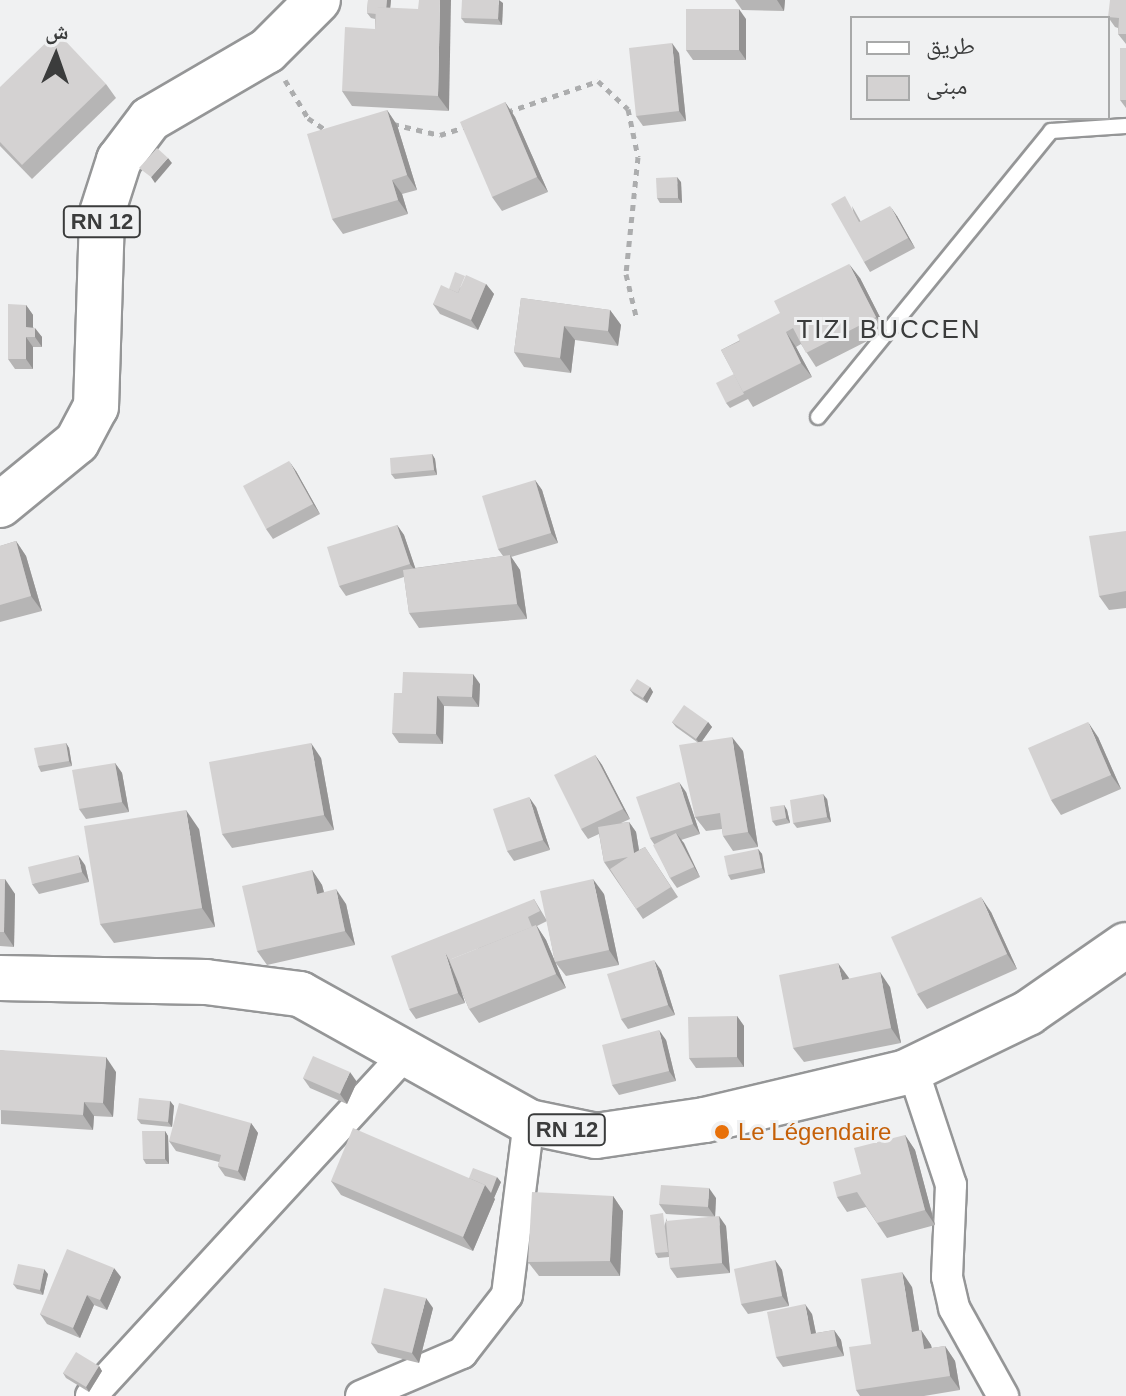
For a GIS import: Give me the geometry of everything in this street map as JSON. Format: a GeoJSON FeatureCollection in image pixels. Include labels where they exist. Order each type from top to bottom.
{"type":"FeatureCollection","features":[{"type":"Feature","properties":{"kind":"main road","name":"RN 12"},"geometry":{"type":"LineString","coordinates":[[0,505],[77,442],[96,407],[102,213],[119,160],[150,119],[267,51],[318,0]]}},
{"type":"Feature","properties":{"kind":"main road","name":"RN 12"},"geometry":{"type":"LineString","coordinates":[[0,978],[206,982],[300,994],[529,1122],[596,1136],[705,1120],[913,1070],[1016,1020],[1126,945]]}},
{"type":"Feature","properties":{"kind":"street"},"geometry":{"type":"LineString","coordinates":[[91,1396],[405,1054]]}},
{"type":"Feature","properties":{"kind":"street"},"geometry":{"type":"LineString","coordinates":[[913,1070],[951,1185],[947,1277],[954,1308],[1003,1396]]}},
{"type":"Feature","properties":{"kind":"street"},"geometry":{"type":"LineString","coordinates":[[361,1396],[462,1353],[507,1295],[529,1122]]}},
{"type":"Feature","properties":{"kind":"lane"},"geometry":{"type":"LineString","coordinates":[[818,417],[1051,131],[1126,126]]}},
{"type":"Feature","properties":{"kind":"path"},"geometry":{"type":"LineString","coordinates":[[267,51],[308,118],[334,136]]}},
{"type":"Feature","properties":{"kind":"path"},"geometry":{"type":"LineString","coordinates":[[497,115],[598,81],[628,109],[638,157],[626,274],[637,320]]}},
{"type":"Feature","properties":{"kind":"path"},"geometry":{"type":"LineString","coordinates":[[376,126],[440,135],[483,120]]}},
{"type":"Feature","properties":{"kind":"building"},"geometry":{"type":"Polygon","coordinates":[[[368,0],[387,0],[386,8],[376,7],[376,14],[367,13],[368,0]]]}},
{"type":"Feature","properties":{"kind":"building"},"geometry":{"type":"Polygon","coordinates":[[[419,0],[440,0],[438,96],[342,91],[345,27],[375,29],[376,7],[418,9],[419,0]]]}},
{"type":"Feature","properties":{"kind":"building"},"geometry":{"type":"Polygon","coordinates":[[[462,0],[499,0],[498,19],[461,18],[462,0]]]}},
{"type":"Feature","properties":{"kind":"building"},"geometry":{"type":"Polygon","coordinates":[[[1110,0],[1126,0],[1126,34],[1118,34],[1119,18],[1108,16],[1110,0]]]}},
{"type":"Feature","properties":{"kind":"building"},"geometry":{"type":"Polygon","coordinates":[[[686,9],[739,9],[739,50],[686,50],[686,9]]]}},
{"type":"Feature","properties":{"kind":"building"},"geometry":{"type":"Polygon","coordinates":[[[57,32],[106,84],[22,165],[0,142],[0,87],[57,32]]]}},
{"type":"Feature","properties":{"kind":"building"},"geometry":{"type":"Polygon","coordinates":[[[672,43],[679,111],[636,116],[629,48],[672,43]]]}},
{"type":"Feature","properties":{"kind":"building"},"geometry":{"type":"Polygon","coordinates":[[[1120,48],[1126,48],[1126,100],[1120,100],[1120,48]]]}},
{"type":"Feature","properties":{"kind":"building"},"geometry":{"type":"Polygon","coordinates":[[[505,102],[537,177],[492,197],[460,122],[505,102]]]}},
{"type":"Feature","properties":{"kind":"building"},"geometry":{"type":"Polygon","coordinates":[[[387,110],[407,175],[392,180],[398,200],[332,219],[307,134],[387,110]]]}},
{"type":"Feature","properties":{"kind":"building"},"geometry":{"type":"Polygon","coordinates":[[[157,148],[168,158],[151,177],[139,168],[157,148]]]}},
{"type":"Feature","properties":{"kind":"building"},"geometry":{"type":"Polygon","coordinates":[[[677,177],[678,198],[657,198],[656,178],[677,177]]]}},
{"type":"Feature","properties":{"kind":"building"},"geometry":{"type":"Polygon","coordinates":[[[845,196],[859,222],[890,206],[908,238],[864,262],[831,204],[845,196]]]}},
{"type":"Feature","properties":{"kind":"building"},"geometry":{"type":"Polygon","coordinates":[[[849,264],[876,317],[806,353],[793,328],[786,332],[801,363],[743,392],[721,350],[740,341],[737,335],[780,313],[774,301],[849,264]]]}},
{"type":"Feature","properties":{"kind":"building"},"geometry":{"type":"Polygon","coordinates":[[[455,272],[465,276],[458,293],[449,289],[455,272]]]}},
{"type":"Feature","properties":{"kind":"building"},"geometry":{"type":"Polygon","coordinates":[[[466,275],[486,284],[471,320],[433,304],[441,285],[458,293],[466,275]]]}},
{"type":"Feature","properties":{"kind":"building"},"geometry":{"type":"Polygon","coordinates":[[[521,298],[610,310],[608,331],[564,326],[560,358],[514,352],[521,298]]]}},
{"type":"Feature","properties":{"kind":"building"},"geometry":{"type":"Polygon","coordinates":[[[8,304],[26,305],[26,327],[35,328],[35,337],[26,337],[26,359],[8,359],[8,304]]]}},
{"type":"Feature","properties":{"kind":"building"},"geometry":{"type":"Polygon","coordinates":[[[734,374],[744,394],[726,403],[716,383],[734,374]]]}},
{"type":"Feature","properties":{"kind":"building"},"geometry":{"type":"Polygon","coordinates":[[[432,454],[434,470],[391,474],[390,458],[432,454]]]}},
{"type":"Feature","properties":{"kind":"building"},"geometry":{"type":"Polygon","coordinates":[[[289,461],[313,504],[266,529],[243,486],[289,461]]]}},
{"type":"Feature","properties":{"kind":"building"},"geometry":{"type":"Polygon","coordinates":[[[535,480],[551,533],[498,549],[482,496],[535,480]]]}},
{"type":"Feature","properties":{"kind":"building"},"geometry":{"type":"Polygon","coordinates":[[[397,525],[410,564],[339,586],[327,547],[397,525]]]}},
{"type":"Feature","properties":{"kind":"building"},"geometry":{"type":"Polygon","coordinates":[[[1126,531],[1126,591],[1099,596],[1089,536],[1126,531]]]}},
{"type":"Feature","properties":{"kind":"building"},"geometry":{"type":"Polygon","coordinates":[[[16,541],[31,596],[0,605],[0,546],[16,541]]]}},
{"type":"Feature","properties":{"kind":"building"},"geometry":{"type":"Polygon","coordinates":[[[510,555],[517,604],[409,613],[403,570],[510,555]]]}},
{"type":"Feature","properties":{"kind":"building"},"geometry":{"type":"Polygon","coordinates":[[[403,672],[473,674],[472,697],[437,696],[436,734],[392,733],[394,693],[402,693],[403,672]]]}},
{"type":"Feature","properties":{"kind":"building"},"geometry":{"type":"Polygon","coordinates":[[[637,679],[650,687],[643,698],[630,690],[637,679]]]}},
{"type":"Feature","properties":{"kind":"building"},"geometry":{"type":"Polygon","coordinates":[[[684,705],[708,722],[696,739],[672,722],[684,705]]]}},
{"type":"Feature","properties":{"kind":"building"},"geometry":{"type":"Polygon","coordinates":[[[1088,722],[1111,775],[1051,800],[1028,748],[1088,722]]]}},
{"type":"Feature","properties":{"kind":"building"},"geometry":{"type":"Polygon","coordinates":[[[732,737],[748,832],[723,836],[720,813],[695,817],[679,745],[732,737]]]}},
{"type":"Feature","properties":{"kind":"building"},"geometry":{"type":"Polygon","coordinates":[[[66,743],[69,761],[38,766],[34,748],[66,743]]]}},
{"type":"Feature","properties":{"kind":"building"},"geometry":{"type":"Polygon","coordinates":[[[311,743],[324,815],[222,834],[209,762],[311,743]]]}},
{"type":"Feature","properties":{"kind":"building"},"geometry":{"type":"Polygon","coordinates":[[[595,755],[623,809],[581,829],[554,775],[595,755]]]}},
{"type":"Feature","properties":{"kind":"building"},"geometry":{"type":"Polygon","coordinates":[[[115,763],[122,802],[79,809],[72,770],[115,763]]]}},
{"type":"Feature","properties":{"kind":"building"},"geometry":{"type":"Polygon","coordinates":[[[679,782],[693,824],[650,838],[636,797],[679,782]]]}},
{"type":"Feature","properties":{"kind":"building"},"geometry":{"type":"Polygon","coordinates":[[[823,794],[827,817],[793,823],[790,800],[823,794]]]}},
{"type":"Feature","properties":{"kind":"building"},"geometry":{"type":"Polygon","coordinates":[[[529,797],[543,840],[507,851],[493,809],[529,797]]]}},
{"type":"Feature","properties":{"kind":"building"},"geometry":{"type":"Polygon","coordinates":[[[784,805],[786,818],[772,821],[770,807],[784,805]]]}},
{"type":"Feature","properties":{"kind":"building"},"geometry":{"type":"Polygon","coordinates":[[[186,810],[202,908],[100,924],[84,826],[186,810]]]}},
{"type":"Feature","properties":{"kind":"building"},"geometry":{"type":"Polygon","coordinates":[[[629,822],[634,853],[645,847],[671,887],[636,909],[610,869],[628,857],[604,862],[598,827],[629,822]]]}},
{"type":"Feature","properties":{"kind":"building"},"geometry":{"type":"Polygon","coordinates":[[[676,833],[694,867],[670,878],[653,845],[676,833]]]}},
{"type":"Feature","properties":{"kind":"building"},"geometry":{"type":"Polygon","coordinates":[[[758,849],[762,868],[728,875],[724,856],[758,849]]]}},
{"type":"Feature","properties":{"kind":"building"},"geometry":{"type":"Polygon","coordinates":[[[78,855],[82,872],[32,884],[28,867],[78,855]]]}},
{"type":"Feature","properties":{"kind":"building"},"geometry":{"type":"Polygon","coordinates":[[[312,870],[317,894],[336,889],[345,931],[257,951],[242,886],[312,870]]]}},
{"type":"Feature","properties":{"kind":"building"},"geometry":{"type":"Polygon","coordinates":[[[0,879],[5,879],[4,932],[0,932],[0,879]]]}},
{"type":"Feature","properties":{"kind":"building"},"geometry":{"type":"Polygon","coordinates":[[[593,879],[609,950],[555,962],[540,891],[593,879]]]}},
{"type":"Feature","properties":{"kind":"building"},"geometry":{"type":"Polygon","coordinates":[[[981,897],[1007,954],[917,994],[891,937],[981,897]]]}},
{"type":"Feature","properties":{"kind":"building"},"geometry":{"type":"Polygon","coordinates":[[[534,899],[540,911],[528,917],[532,927],[449,960],[445,952],[458,993],[409,1009],[391,956],[534,899]]]}},
{"type":"Feature","properties":{"kind":"building"},"geometry":{"type":"Polygon","coordinates":[[[536,925],[556,974],[469,1009],[449,960],[536,925]]]}},
{"type":"Feature","properties":{"kind":"building"},"geometry":{"type":"Polygon","coordinates":[[[654,960],[668,1005],[621,1019],[607,974],[654,960]]]}},
{"type":"Feature","properties":{"kind":"building"},"geometry":{"type":"Polygon","coordinates":[[[838,963],[842,980],[880,972],[891,1028],[793,1048],[779,975],[838,963]]]}},
{"type":"Feature","properties":{"kind":"building"},"geometry":{"type":"Polygon","coordinates":[[[737,1016],[737,1057],[689,1058],[688,1017],[737,1016]]]}},
{"type":"Feature","properties":{"kind":"building"},"geometry":{"type":"Polygon","coordinates":[[[659,1030],[669,1071],[612,1085],[602,1045],[659,1030]]]}},
{"type":"Feature","properties":{"kind":"building"},"geometry":{"type":"Polygon","coordinates":[[[0,1050],[106,1057],[103,1103],[84,1102],[83,1115],[0,1110],[0,1050]]]}},
{"type":"Feature","properties":{"kind":"building"},"geometry":{"type":"Polygon","coordinates":[[[313,1056],[350,1072],[340,1094],[303,1078],[313,1056]]]}},
{"type":"Feature","properties":{"kind":"building"},"geometry":{"type":"Polygon","coordinates":[[[139,1098],[170,1101],[168,1122],[137,1119],[139,1098]]]}},
{"type":"Feature","properties":{"kind":"building"},"geometry":{"type":"Polygon","coordinates":[[[179,1103],[251,1123],[238,1171],[218,1166],[221,1155],[169,1141],[179,1103]]]}},
{"type":"Feature","properties":{"kind":"building"},"geometry":{"type":"Polygon","coordinates":[[[353,1128],[485,1185],[463,1237],[331,1181],[353,1128]]]}},
{"type":"Feature","properties":{"kind":"building"},"geometry":{"type":"Polygon","coordinates":[[[142,1131],[165,1131],[165,1159],[143,1159],[142,1131]]]}},
{"type":"Feature","properties":{"kind":"building"},"geometry":{"type":"Polygon","coordinates":[[[905,1135],[925,1210],[877,1223],[857,1192],[837,1197],[833,1182],[861,1174],[854,1148],[905,1135]]]}},
{"type":"Feature","properties":{"kind":"building"},"geometry":{"type":"Polygon","coordinates":[[[473,1168],[497,1177],[491,1193],[485,1185],[469,1178],[473,1168]]]}},
{"type":"Feature","properties":{"kind":"building"},"geometry":{"type":"Polygon","coordinates":[[[661,1185],[709,1188],[708,1207],[659,1204],[661,1185]]]}},
{"type":"Feature","properties":{"kind":"building"},"geometry":{"type":"Polygon","coordinates":[[[532,1192],[613,1196],[610,1261],[528,1262],[532,1192]]]}},
{"type":"Feature","properties":{"kind":"building"},"geometry":{"type":"Polygon","coordinates":[[[663,1213],[668,1252],[655,1253],[650,1215],[663,1213]]]}},
{"type":"Feature","properties":{"kind":"building"},"geometry":{"type":"Polygon","coordinates":[[[719,1216],[722,1263],[670,1268],[666,1221],[719,1216]]]}},
{"type":"Feature","properties":{"kind":"building"},"geometry":{"type":"Polygon","coordinates":[[[67,1249],[114,1268],[100,1300],[87,1295],[73,1328],[40,1314],[67,1249]]]}},
{"type":"Feature","properties":{"kind":"building"},"geometry":{"type":"Polygon","coordinates":[[[775,1260],[782,1296],[741,1304],[734,1269],[775,1260]]]}},
{"type":"Feature","properties":{"kind":"building"},"geometry":{"type":"Polygon","coordinates":[[[18,1264],[44,1269],[40,1290],[13,1284],[18,1264]]]}},
{"type":"Feature","properties":{"kind":"building"},"geometry":{"type":"Polygon","coordinates":[[[902,1272],[912,1332],[921,1330],[924,1349],[945,1346],[950,1376],[856,1390],[849,1347],[871,1344],[861,1279],[902,1272]]]}},
{"type":"Feature","properties":{"kind":"building"},"geometry":{"type":"Polygon","coordinates":[[[384,1288],[426,1298],[412,1353],[371,1343],[384,1288]]]}},
{"type":"Feature","properties":{"kind":"building"},"geometry":{"type":"Polygon","coordinates":[[[805,1304],[811,1334],[834,1330],[837,1346],[776,1357],[767,1312],[805,1304]]]}},
{"type":"Feature","properties":{"kind":"building"},"geometry":{"type":"Polygon","coordinates":[[[76,1352],[99,1366],[86,1387],[63,1373],[76,1352]]]}},
{"type":"Feature","properties":{"kind":"place","name":"Le Légendaire"},"geometry":{"type":"Point","coordinates":[722,1132]}},
{"type":"Feature","properties":{"kind":"district","name":"TIZI BUCCEN"},"geometry":{"type":"Point","coordinates":[889,330]}}]}
